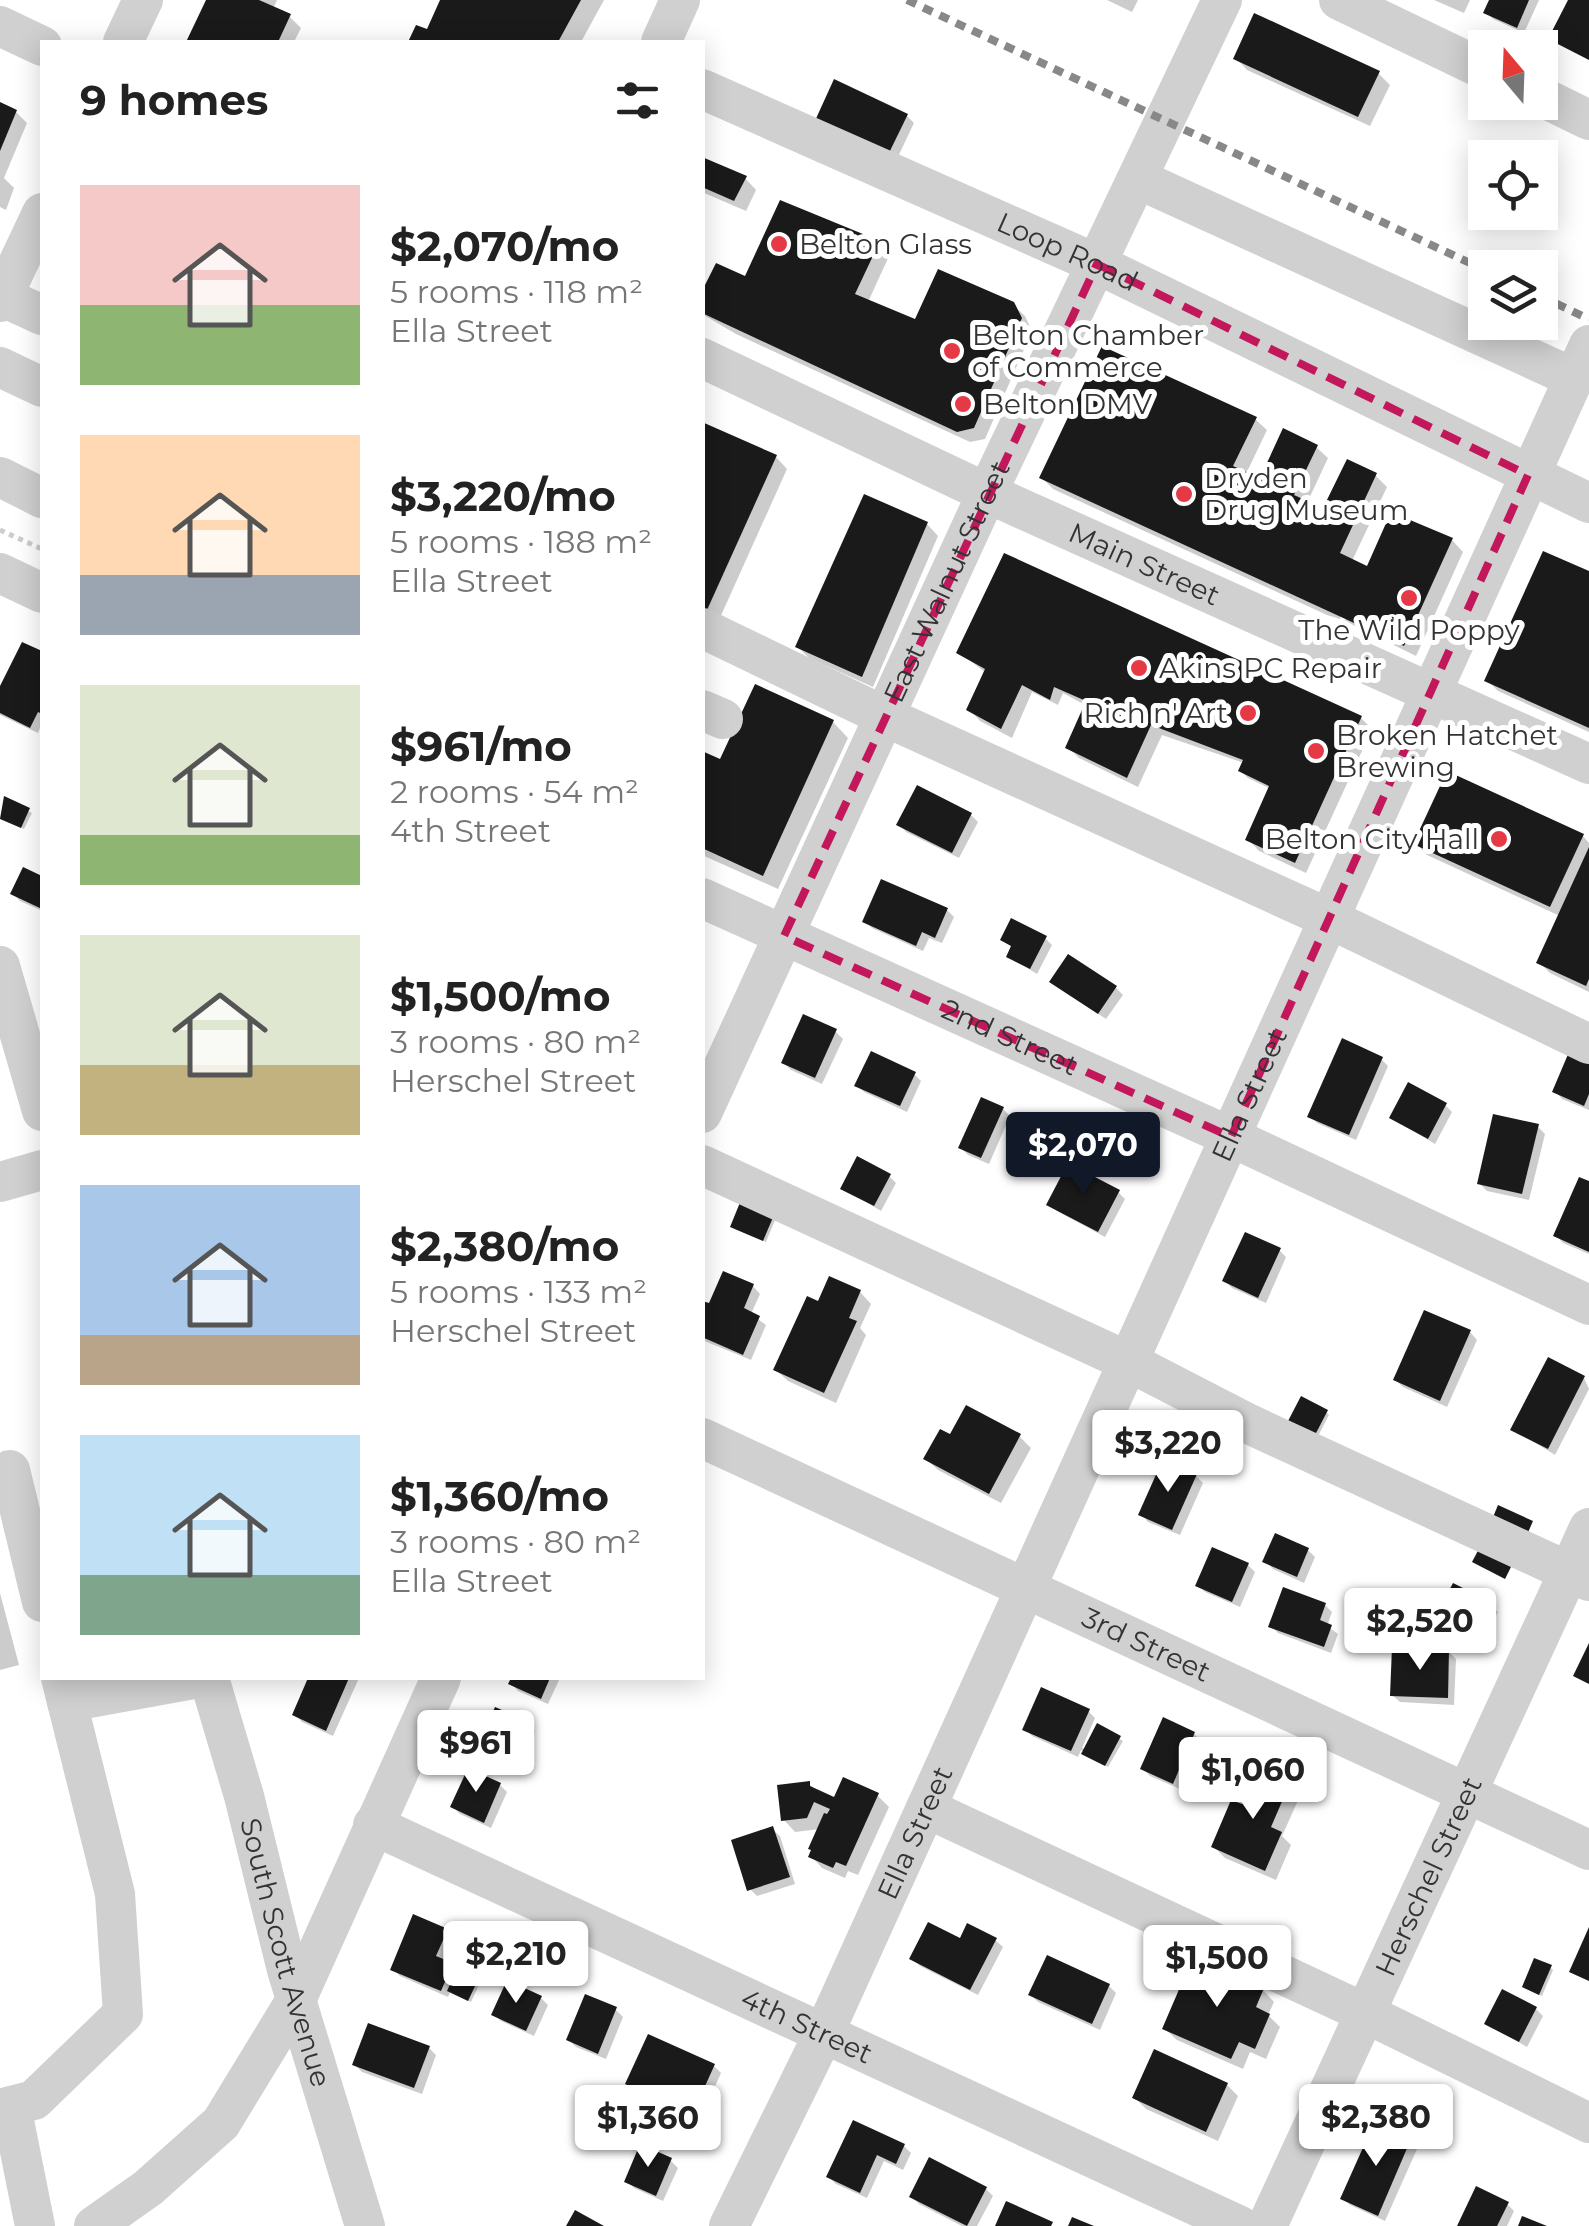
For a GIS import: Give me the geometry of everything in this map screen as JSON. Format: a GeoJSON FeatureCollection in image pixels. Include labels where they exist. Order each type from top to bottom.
{"type":"FeatureCollection","features":[{"type":"Feature","properties":{"kind":"street"},"geometry":{"type":"LineString","coordinates":[[124,40],[143,0]]}},
{"type":"Feature","properties":{"kind":"street"},"geometry":{"type":"LineString","coordinates":[[662,40],[680,0]]}},
{"type":"Feature","properties":{"kind":"street","name":"East Walnut Street"},"geometry":{"type":"LineString","coordinates":[[705,1107],[988,493],[1222,0]]}},
{"type":"Feature","properties":{"kind":"street"},"geometry":{"type":"LineString","coordinates":[[1339,0],[1468,62]]}},
{"type":"Feature","properties":{"kind":"street"},"geometry":{"type":"LineString","coordinates":[[0,26],[40,45]]}},
{"type":"Feature","properties":{"kind":"street","name":"Loop Road"},"geometry":{"type":"LineString","coordinates":[[705,91],[1097,264],[1589,503]]}},
{"type":"Feature","properties":{"kind":"street"},"geometry":{"type":"LineString","coordinates":[[1558,105],[1589,120]]}},
{"type":"Feature","properties":{"kind":"street"},"geometry":{"type":"LineString","coordinates":[[1138,179],[1581,362]]}},
{"type":"Feature","properties":{"kind":"street"},"geometry":{"type":"LineString","coordinates":[[40,217],[1,299],[40,315]]}},
{"type":"Feature","properties":{"kind":"street","name":"Main Street"},"geometry":{"type":"LineString","coordinates":[[705,359],[988,493],[1589,764]]}},
{"type":"Feature","properties":{"kind":"street","name":"Ella Street"},"geometry":{"type":"LineString","coordinates":[[729,2226],[824,2033],[1581,362]]}},
{"type":"Feature","properties":{"kind":"street"},"geometry":{"type":"LineString","coordinates":[[0,367],[40,386]]}},
{"type":"Feature","properties":{"kind":"street"},"geometry":{"type":"LineString","coordinates":[[0,477],[40,497]]}},
{"type":"Feature","properties":{"kind":"street"},"geometry":{"type":"LineString","coordinates":[[0,574],[40,591]]}},
{"type":"Feature","properties":{"kind":"street"},"geometry":{"type":"LineString","coordinates":[[705,629],[1330,919],[1589,1044]]}},
{"type":"Feature","properties":{"kind":"street","name":"2nd Street"},"geometry":{"type":"LineString","coordinates":[[705,899],[1589,1305]]}},
{"type":"Feature","properties":{"kind":"street"},"geometry":{"type":"LineString","coordinates":[[0,966],[40,1104]]}},
{"type":"Feature","properties":{"kind":"street"},"geometry":{"type":"LineString","coordinates":[[705,1166],[1579,1575]]}},
{"type":"Feature","properties":{"kind":"street"},"geometry":{"type":"LineString","coordinates":[[0,1182],[40,1171]]}},
{"type":"Feature","properties":{"kind":"street","name":"3rd Street"},"geometry":{"type":"LineString","coordinates":[[705,1439],[1589,1850]]}},
{"type":"Feature","properties":{"kind":"street"},"geometry":{"type":"LineString","coordinates":[[18,1465],[40,1591]]}},
{"type":"Feature","properties":{"kind":"street","name":"Herschel Street"},"geometry":{"type":"LineString","coordinates":[[1267,2226],[1466,1793],[1579,1575],[1589,1528]]}},
{"type":"Feature","properties":{"kind":"street"},"geometry":{"type":"LineString","coordinates":[[35,2226],[6,2107],[34,2100],[124,2014],[115,1894],[64,1690],[177,1680]]}},
{"type":"Feature","properties":{"kind":"street","name":"South Scott Avenue"},"geometry":{"type":"LineString","coordinates":[[209,1680],[244,1796],[296,2000],[365,2226]]}},
{"type":"Feature","properties":{"kind":"street"},"geometry":{"type":"LineString","coordinates":[[94,2226],[148,2188],[221,2124],[296,2000],[441,1680]]}},
{"type":"Feature","properties":{"kind":"street"},"geometry":{"type":"LineString","coordinates":[[926,1808],[1366,2013],[1589,2122]]}},
{"type":"Feature","properties":{"kind":"street","name":"4th Street"},"geometry":{"type":"LineString","coordinates":[[374,1824],[1240,2226]]}},
{"type":"Feature","properties":{"kind":"path"},"geometry":{"type":"LineString","coordinates":[[0,530],[40,548]]}},
{"type":"Feature","properties":{"kind":"highlighted area"},"geometry":{"type":"Polygon","coordinates":[[[1097,264],[1528,475],[1231,1137],[784,936],[1097,264]]]}},
{"type":"Feature","properties":{"kind":"building"},"geometry":{"type":"Polygon","coordinates":[[[206,0],[259,0],[291,14],[279,40],[187,40],[206,0]]]}},
{"type":"Feature","properties":{"kind":"building"},"geometry":{"type":"Polygon","coordinates":[[[440,0],[581,0],[559,40],[409,40],[416,25],[427,29],[440,0]]]}},
{"type":"Feature","properties":{"kind":"building"},"geometry":{"type":"Polygon","coordinates":[[[1489,0],[1529,0],[1517,28],[1483,13],[1489,0]]]}},
{"type":"Feature","properties":{"kind":"building"},"geometry":{"type":"Polygon","coordinates":[[[1568,0],[1589,0],[1589,60],[1558,44],[1558,30],[1553,30],[1568,0]]]}},
{"type":"Feature","properties":{"kind":"building"},"geometry":{"type":"Polygon","coordinates":[[[1254,13],[1380,71],[1358,117],[1233,59],[1254,13]]]}},
{"type":"Feature","properties":{"kind":"building"},"geometry":{"type":"Polygon","coordinates":[[[834,79],[908,114],[887,157],[814,123],[834,79]]]}},
{"type":"Feature","properties":{"kind":"building"},"geometry":{"type":"Polygon","coordinates":[[[0,102],[17,110],[0,151],[0,102]]]}},
{"type":"Feature","properties":{"kind":"building"},"geometry":{"type":"Polygon","coordinates":[[[705,158],[747,176],[734,201],[705,188],[705,158]]]}},
{"type":"Feature","properties":{"kind":"building"},"geometry":{"type":"Polygon","coordinates":[[[780,200],[880,241],[855,294],[915,319],[938,269],[1014,302],[1022,318],[974,428],[957,432],[705,314],[705,285],[716,263],[745,276],[780,200]]]}},
{"type":"Feature","properties":{"kind":"building"},"geometry":{"type":"Polygon","coordinates":[[[1102,346],[1257,417],[1233,466],[1260,478],[1283,428],[1318,445],[1294,495],[1323,508],[1347,459],[1377,473],[1340,553],[1367,566],[1391,512],[1453,538],[1404,646],[1039,478],[1102,346]]]}},
{"type":"Feature","properties":{"kind":"building"},"geometry":{"type":"Polygon","coordinates":[[[705,423],[777,455],[705,609],[705,423]]]}},
{"type":"Feature","properties":{"kind":"building"},"geometry":{"type":"Polygon","coordinates":[[[864,494],[928,522],[862,677],[795,647],[864,494]]]}},
{"type":"Feature","properties":{"kind":"building"},"geometry":{"type":"Polygon","coordinates":[[[1543,551],[1589,571],[1589,728],[1484,681],[1543,551]]]}},
{"type":"Feature","properties":{"kind":"building"},"geometry":{"type":"Polygon","coordinates":[[[1004,553],[1362,716],[1295,863],[1245,840],[1269,786],[1238,771],[1243,760],[1151,725],[1127,778],[1065,748],[1086,701],[1054,687],[1050,700],[1022,685],[1001,729],[966,710],[985,669],[956,653],[1004,553]]]}},
{"type":"Feature","properties":{"kind":"building"},"geometry":{"type":"Polygon","coordinates":[[[22,642],[40,650],[40,713],[30,728],[0,713],[0,686],[22,642]]]}},
{"type":"Feature","properties":{"kind":"building"},"geometry":{"type":"Polygon","coordinates":[[[755,684],[834,720],[763,876],[705,849],[705,752],[720,759],[755,684]]]}},
{"type":"Feature","properties":{"kind":"building","name":"Belton City Hall"},"geometry":{"type":"Polygon","coordinates":[[[1447,771],[1584,834],[1550,907],[1413,844],[1447,771]]]}},
{"type":"Feature","properties":{"kind":"building"},"geometry":{"type":"Polygon","coordinates":[[[917,785],[972,813],[952,853],[896,825],[917,785]]]}},
{"type":"Feature","properties":{"kind":"building"},"geometry":{"type":"Polygon","coordinates":[[[4,796],[30,808],[21,828],[0,819],[4,796]]]}},
{"type":"Feature","properties":{"kind":"building"},"geometry":{"type":"Polygon","coordinates":[[[1589,847],[1589,979],[1586,986],[1536,963],[1589,847]]]}},
{"type":"Feature","properties":{"kind":"building"},"geometry":{"type":"Polygon","coordinates":[[[23,867],[40,875],[40,908],[10,894],[23,867]]]}},
{"type":"Feature","properties":{"kind":"building"},"geometry":{"type":"Polygon","coordinates":[[[881,879],[948,908],[935,938],[922,932],[916,946],[862,922],[881,879]]]}},
{"type":"Feature","properties":{"kind":"building"},"geometry":{"type":"Polygon","coordinates":[[[1011,918],[1047,936],[1030,969],[1006,957],[1011,946],[1000,940],[1011,918]]]}},
{"type":"Feature","properties":{"kind":"building"},"geometry":{"type":"Polygon","coordinates":[[[1068,954],[1117,986],[1098,1014],[1049,982],[1068,954]]]}},
{"type":"Feature","properties":{"kind":"building"},"geometry":{"type":"Polygon","coordinates":[[[803,1014],[837,1029],[815,1078],[781,1063],[803,1014]]]}},
{"type":"Feature","properties":{"kind":"building"},"geometry":{"type":"Polygon","coordinates":[[[1342,1038],[1383,1057],[1349,1135],[1307,1117],[1342,1038]]]}},
{"type":"Feature","properties":{"kind":"building"},"geometry":{"type":"Polygon","coordinates":[[[871,1051],[916,1072],[900,1106],[854,1086],[871,1051]]]}},
{"type":"Feature","properties":{"kind":"building"},"geometry":{"type":"Polygon","coordinates":[[[1569,1052],[1589,1061],[1589,1094],[1584,1106],[1552,1092],[1569,1052]]]}},
{"type":"Feature","properties":{"kind":"building"},"geometry":{"type":"Polygon","coordinates":[[[1408,1082],[1447,1103],[1428,1139],[1389,1118],[1408,1082]]]}},
{"type":"Feature","properties":{"kind":"building"},"geometry":{"type":"Polygon","coordinates":[[[981,1097],[1004,1107],[981,1158],[958,1148],[981,1097]]]}},
{"type":"Feature","properties":{"kind":"building"},"geometry":{"type":"Polygon","coordinates":[[[1493,1114],[1539,1124],[1522,1194],[1477,1184],[1493,1114]]]}},
{"type":"Feature","properties":{"kind":"building"},"geometry":{"type":"Polygon","coordinates":[[[857,1156],[891,1174],[874,1206],[840,1189],[857,1156]]]}},
{"type":"Feature","properties":{"kind":"building"},"geometry":{"type":"Polygon","coordinates":[[[1068,1163],[1120,1190],[1098,1232],[1046,1205],[1068,1163]]]}},
{"type":"Feature","properties":{"kind":"building"},"geometry":{"type":"Polygon","coordinates":[[[1579,1177],[1589,1181],[1589,1252],[1553,1236],[1579,1177]]]}},
{"type":"Feature","properties":{"kind":"building"},"geometry":{"type":"Polygon","coordinates":[[[741,1200],[774,1215],[763,1241],[730,1227],[741,1200]]]}},
{"type":"Feature","properties":{"kind":"building"},"geometry":{"type":"Polygon","coordinates":[[[1245,1232],[1281,1248],[1258,1298],[1222,1281],[1245,1232]]]}},
{"type":"Feature","properties":{"kind":"building"},"geometry":{"type":"Polygon","coordinates":[[[723,1271],[754,1284],[744,1308],[760,1316],[743,1355],[705,1338],[705,1302],[709,1303],[723,1271]]]}},
{"type":"Feature","properties":{"kind":"building"},"geometry":{"type":"Polygon","coordinates":[[[829,1276],[861,1290],[849,1318],[857,1321],[824,1393],[773,1370],[807,1296],[818,1301],[829,1276]]]}},
{"type":"Feature","properties":{"kind":"building"},"geometry":{"type":"Polygon","coordinates":[[[1424,1310],[1471,1330],[1440,1401],[1393,1380],[1424,1310]]]}},
{"type":"Feature","properties":{"kind":"building"},"geometry":{"type":"Polygon","coordinates":[[[1548,1357],[1585,1376],[1548,1449],[1510,1430],[1548,1357]]]}},
{"type":"Feature","properties":{"kind":"building"},"geometry":{"type":"Polygon","coordinates":[[[1301,1396],[1328,1410],[1314,1437],[1287,1423],[1301,1396]]]}},
{"type":"Feature","properties":{"kind":"building"},"geometry":{"type":"Polygon","coordinates":[[[966,1405],[1021,1434],[989,1494],[923,1459],[940,1429],[950,1434],[966,1405]]]}},
{"type":"Feature","properties":{"kind":"building"},"geometry":{"type":"Polygon","coordinates":[[[1163,1459],[1197,1474],[1172,1530],[1138,1515],[1163,1459]]]}},
{"type":"Feature","properties":{"kind":"building"},"geometry":{"type":"Polygon","coordinates":[[[1498,1505],[1533,1521],[1526,1537],[1491,1522],[1498,1505]]]}},
{"type":"Feature","properties":{"kind":"building"},"geometry":{"type":"Polygon","coordinates":[[[1275,1533],[1309,1548],[1297,1577],[1262,1562],[1275,1533]]]}},
{"type":"Feature","properties":{"kind":"building"},"geometry":{"type":"Polygon","coordinates":[[[1481,1545],[1514,1561],[1505,1579],[1472,1562],[1481,1545]]]}},
{"type":"Feature","properties":{"kind":"building"},"geometry":{"type":"Polygon","coordinates":[[[1212,1547],[1249,1563],[1232,1602],[1195,1586],[1212,1547]]]}},
{"type":"Feature","properties":{"kind":"building"},"geometry":{"type":"Polygon","coordinates":[[[1453,1583],[1493,1603],[1476,1636],[1436,1615],[1453,1583]]]}},
{"type":"Feature","properties":{"kind":"building"},"geometry":{"type":"Polygon","coordinates":[[[1283,1587],[1326,1603],[1320,1620],[1332,1625],[1324,1647],[1268,1627],[1283,1587]]]}},
{"type":"Feature","properties":{"kind":"building"},"geometry":{"type":"Polygon","coordinates":[[[1589,1643],[1589,1684],[1573,1676],[1589,1643]]]}},
{"type":"Feature","properties":{"kind":"building"},"geometry":{"type":"Polygon","coordinates":[[[1392,1647],[1449,1649],[1448,1698],[1390,1696],[1392,1647]]]}},
{"type":"Feature","properties":{"kind":"building"},"geometry":{"type":"Polygon","coordinates":[[[307,1680],[348,1680],[326,1731],[292,1715],[307,1680]]]}},
{"type":"Feature","properties":{"kind":"building"},"geometry":{"type":"Polygon","coordinates":[[[510,1680],[549,1680],[541,1699],[508,1684],[510,1680]]]}},
{"type":"Feature","properties":{"kind":"building"},"geometry":{"type":"Polygon","coordinates":[[[1041,1687],[1090,1709],[1071,1751],[1022,1730],[1041,1687]]]}},
{"type":"Feature","properties":{"kind":"building"},"geometry":{"type":"Polygon","coordinates":[[[495,1707],[529,1722],[511,1762],[477,1747],[495,1707]]]}},
{"type":"Feature","properties":{"kind":"building"},"geometry":{"type":"Polygon","coordinates":[[[1163,1717],[1195,1732],[1173,1784],[1140,1769],[1163,1717]]]}},
{"type":"Feature","properties":{"kind":"building"},"geometry":{"type":"Polygon","coordinates":[[[1097,1723],[1121,1736],[1105,1766],[1081,1754],[1097,1723]]]}},
{"type":"Feature","properties":{"kind":"building"},"geometry":{"type":"Polygon","coordinates":[[[468,1768],[501,1783],[484,1823],[450,1807],[468,1768]]]}},
{"type":"Feature","properties":{"kind":"building"},"geometry":{"type":"Polygon","coordinates":[[[1257,1769],[1290,1783],[1271,1827],[1282,1832],[1265,1871],[1211,1847],[1231,1800],[1242,1804],[1257,1769]]]}},
{"type":"Feature","properties":{"kind":"building"},"geometry":{"type":"Polygon","coordinates":[[[843,1777],[879,1793],[846,1866],[836,1862],[833,1868],[808,1857],[824,1813],[830,1809],[814,1802],[807,1818],[781,1821],[777,1785],[810,1781],[810,1786],[834,1797],[843,1777]]]}},
{"type":"Feature","properties":{"kind":"building"},"geometry":{"type":"Polygon","coordinates":[[[773,1826],[790,1877],[747,1891],[731,1840],[773,1826]]]}},
{"type":"Feature","properties":{"kind":"building"},"geometry":{"type":"Polygon","coordinates":[[[413,1914],[448,1929],[436,1956],[453,1963],[441,1991],[390,1970],[413,1914]]]}},
{"type":"Feature","properties":{"kind":"building"},"geometry":{"type":"Polygon","coordinates":[[[928,1922],[960,1938],[967,1923],[997,1938],[970,1990],[909,1959],[928,1922]]]}},
{"type":"Feature","properties":{"kind":"building"},"geometry":{"type":"Polygon","coordinates":[[[1589,1927],[1589,1981],[1569,1972],[1589,1927]]]}},
{"type":"Feature","properties":{"kind":"building"},"geometry":{"type":"Polygon","coordinates":[[[1047,1955],[1110,1984],[1092,2024],[1028,1995],[1047,1955]]]}},
{"type":"Feature","properties":{"kind":"building"},"geometry":{"type":"Polygon","coordinates":[[[1193,1957],[1264,1988],[1256,2007],[1270,2014],[1255,2049],[1239,2042],[1231,2059],[1162,2029],[1193,1957]]]}},
{"type":"Feature","properties":{"kind":"building"},"geometry":{"type":"Polygon","coordinates":[[[1534,1958],[1552,1965],[1539,1995],[1522,1987],[1534,1958]]]}},
{"type":"Feature","properties":{"kind":"building"},"geometry":{"type":"Polygon","coordinates":[[[461,1960],[483,1969],[468,2001],[447,1991],[461,1960]]]}},
{"type":"Feature","properties":{"kind":"building"},"geometry":{"type":"Polygon","coordinates":[[[507,1980],[542,1996],[526,2031],[491,2015],[507,1980]]]}},
{"type":"Feature","properties":{"kind":"building"},"geometry":{"type":"Polygon","coordinates":[[[1502,1989],[1537,2007],[1519,2042],[1484,2024],[1502,1989]]]}},
{"type":"Feature","properties":{"kind":"building"},"geometry":{"type":"Polygon","coordinates":[[[585,1994],[617,2007],[598,2054],[566,2040],[585,1994]]]}},
{"type":"Feature","properties":{"kind":"building"},"geometry":{"type":"Polygon","coordinates":[[[368,2023],[430,2046],[414,2088],[352,2065],[368,2023]]]}},
{"type":"Feature","properties":{"kind":"building"},"geometry":{"type":"Polygon","coordinates":[[[648,2034],[715,2064],[692,2115],[625,2084],[648,2034]]]}},
{"type":"Feature","properties":{"kind":"building"},"geometry":{"type":"Polygon","coordinates":[[[1154,2049],[1228,2083],[1206,2132],[1132,2098],[1154,2049]]]}},
{"type":"Feature","properties":{"kind":"building"},"geometry":{"type":"Polygon","coordinates":[[[853,2120],[905,2144],[896,2164],[877,2155],[860,2193],[826,2177],[853,2120]]]}},
{"type":"Feature","properties":{"kind":"building"},"geometry":{"type":"Polygon","coordinates":[[[1374,2123],[1411,2139],[1378,2216],[1340,2199],[1374,2123]]]}},
{"type":"Feature","properties":{"kind":"building"},"geometry":{"type":"Polygon","coordinates":[[[640,2144],[672,2158],[656,2196],[624,2182],[640,2144]]]}},
{"type":"Feature","properties":{"kind":"building"},"geometry":{"type":"Polygon","coordinates":[[[929,2157],[987,2187],[967,2226],[909,2197],[929,2157]]]}},
{"type":"Feature","properties":{"kind":"building"},"geometry":{"type":"Polygon","coordinates":[[[1476,2186],[1509,2202],[1497,2226],[1457,2226],[1476,2186]]]}},
{"type":"Feature","properties":{"kind":"building"},"geometry":{"type":"Polygon","coordinates":[[[1006,2201],[1053,2222],[1051,2226],[995,2226],[1006,2201]]]}},
{"type":"Feature","properties":{"kind":"building"},"geometry":{"type":"Polygon","coordinates":[[[575,2210],[604,2226],[566,2226],[575,2210]]]}},
{"type":"Feature","properties":{"kind":"building"},"geometry":{"type":"Polygon","coordinates":[[[1522,2216],[1547,2226],[1518,2226],[1522,2216]]]}},
{"type":"Feature","properties":{"kind":"building"},"geometry":{"type":"Polygon","coordinates":[[[1072,2217],[1094,2226],[1068,2226],[1072,2217]]]}},
{"type":"Feature","properties":{"kind":"railway"},"geometry":{"type":"LineString","coordinates":[[907,0],[1468,262]]}},
{"type":"Feature","properties":{"kind":"railway"},"geometry":{"type":"LineString","coordinates":[[1558,304],[1589,319]]}},
{"type":"Feature","properties":{"kind":"place","name":"Belton Glass"},"geometry":{"type":"Point","coordinates":[779,244]}},
{"type":"Feature","properties":{"kind":"place","name":"Belton Chamber of Commerce"},"geometry":{"type":"Point","coordinates":[952,351]}},
{"type":"Feature","properties":{"kind":"place","name":"Belton DMV"},"geometry":{"type":"Point","coordinates":[963,404]}},
{"type":"Feature","properties":{"kind":"place","name":"Dryden Drug Museum"},"geometry":{"type":"Point","coordinates":[1184,494]}},
{"type":"Feature","properties":{"kind":"place","name":"The Wild Poppy"},"geometry":{"type":"Point","coordinates":[1409,598]}},
{"type":"Feature","properties":{"kind":"place","name":"Akins PC Repair"},"geometry":{"type":"Point","coordinates":[1139,668]}},
{"type":"Feature","properties":{"kind":"place","name":"Rich n' Art"},"geometry":{"type":"Point","coordinates":[1248,713]}},
{"type":"Feature","properties":{"kind":"place","name":"Broken Hatchet Brewing"},"geometry":{"type":"Point","coordinates":[1316,751]}},
{"type":"Feature","properties":{"kind":"place","name":"Belton City Hall"},"geometry":{"type":"Point","coordinates":[1499,839]}}]}
